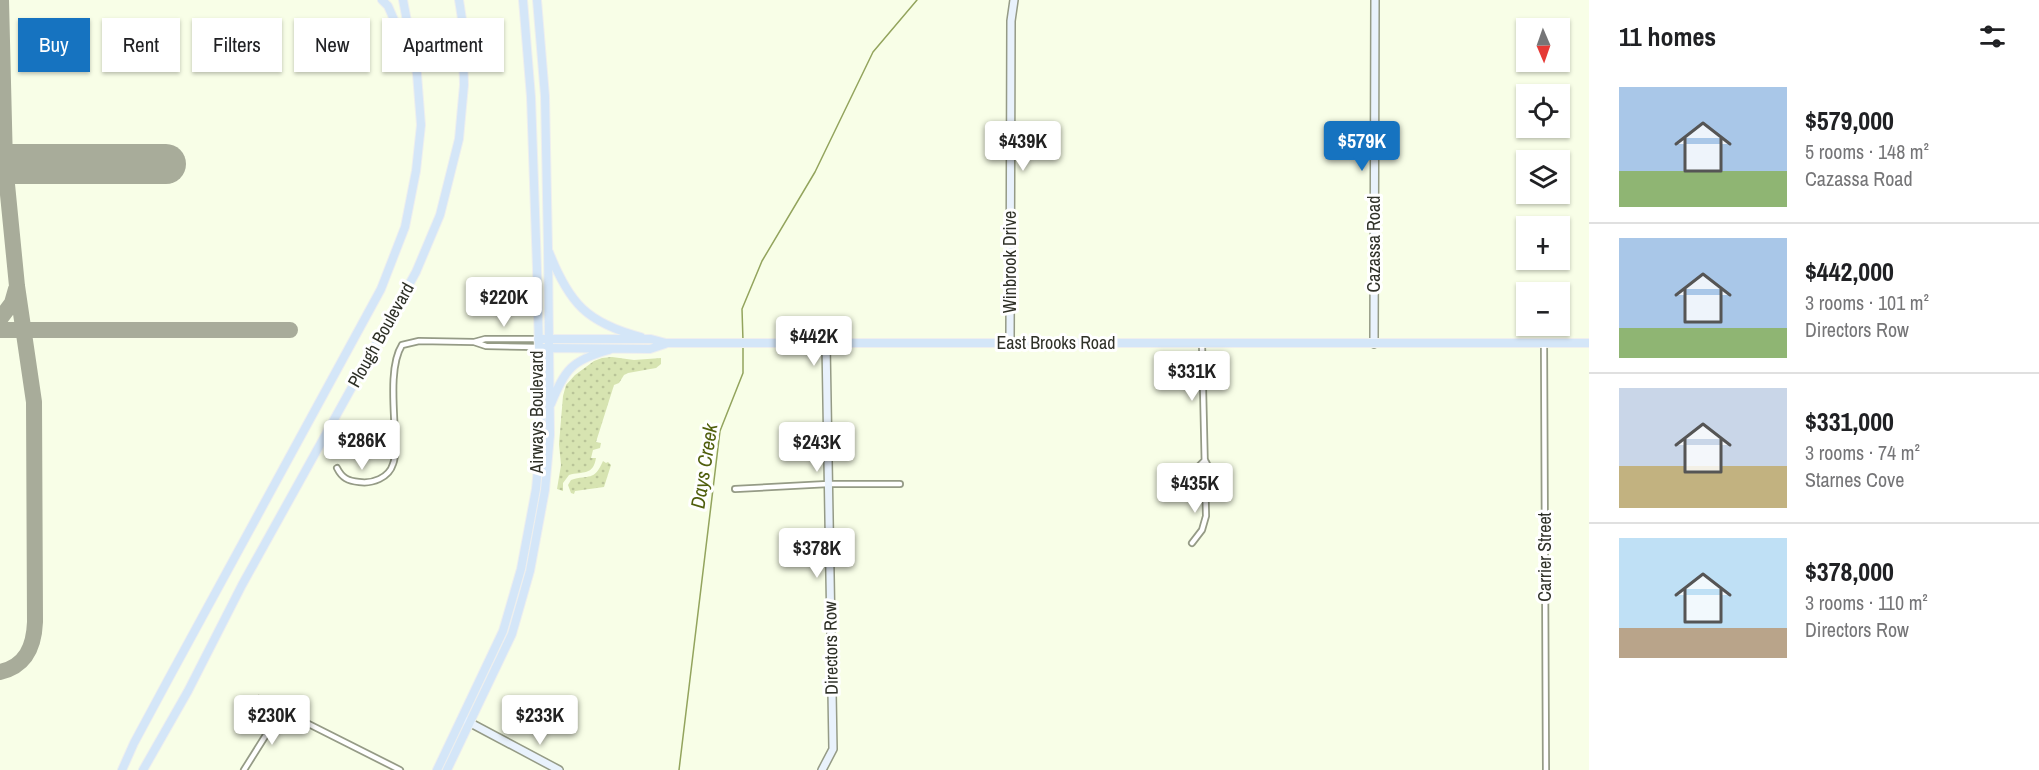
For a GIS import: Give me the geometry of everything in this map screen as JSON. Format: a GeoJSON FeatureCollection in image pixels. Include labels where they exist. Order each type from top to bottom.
{"type":"FeatureCollection","features":[{"type":"Feature","properties":{"kind":"main road"},"geometry":{"type":"LineString","coordinates":[[382,0],[388,6],[417,74]]}},
{"type":"Feature","properties":{"kind":"main road","name":"Plough Boulevard"},"geometry":{"type":"LineString","coordinates":[[122,770],[134,743],[385,279],[405,227],[416,171],[421,125],[417,74],[403,0]]}},
{"type":"Feature","properties":{"kind":"main road","name":"Plough Boulevard"},"geometry":{"type":"LineString","coordinates":[[142,770],[188,691],[242,585],[416,272],[440,215],[459,139],[464,85],[462,19],[459,0]]}},
{"type":"Feature","properties":{"kind":"main road","name":"Airways Boulevard"},"geometry":{"type":"LineString","coordinates":[[447,770],[503,631],[521,569],[533,509],[540,444],[531,97],[524,0]]}},
{"type":"Feature","properties":{"kind":"main road","name":"Airways Boulevard"},"geometry":{"type":"LineString","coordinates":[[437,770],[467,721],[512,634],[530,571],[542,511],[549,445],[548,248],[545,96],[537,0]]}},
{"type":"Feature","properties":{"kind":"main road"},"geometry":{"type":"LineString","coordinates":[[548,248],[563,285],[586,312],[605,325],[651,339]]}},
{"type":"Feature","properties":{"kind":"main road","name":"East Brooks Road"},"geometry":{"type":"LineString","coordinates":[[538,343],[548,338],[651,339],[666,343],[1589,343]]}},
{"type":"Feature","properties":{"kind":"main road","name":"East Brooks Road"},"geometry":{"type":"LineString","coordinates":[[538,343],[548,348],[615,349],[650,349],[666,343]]}},
{"type":"Feature","properties":{"kind":"main road"},"geometry":{"type":"LineString","coordinates":[[549,408],[561,380],[572,366],[590,355],[615,349]]}},
{"type":"Feature","properties":{"kind":"main road"},"geometry":{"type":"LineString","coordinates":[[540,444],[549,445]]}},
{"type":"Feature","properties":{"kind":"street","name":"Winbrook Drive"},"geometry":{"type":"LineString","coordinates":[[1010,343],[1011,21],[1014,0]]}},
{"type":"Feature","properties":{"kind":"street","name":"Cazassa Road"},"geometry":{"type":"LineString","coordinates":[[1374,0],[1374,344]]}},
{"type":"Feature","properties":{"kind":"street","name":"East Brooks Road"},"geometry":{"type":"LineString","coordinates":[[337,468],[343,477],[355,482],[369,482],[384,476],[393,467],[396,357],[402,345],[419,341],[474,342],[485,339],[538,343]]}},
{"type":"Feature","properties":{"kind":"street","name":"East Brooks Road"},"geometry":{"type":"LineString","coordinates":[[474,342],[486,346],[538,343]]}},
{"type":"Feature","properties":{"kind":"street","name":"Directors Row"},"geometry":{"type":"LineString","coordinates":[[822,770],[833,749],[826,343]]}},
{"type":"Feature","properties":{"kind":"street"},"geometry":{"type":"LineString","coordinates":[[1192,543],[1199,536],[1205,523],[1205,490],[1209,481],[1209,466],[1204,460],[1202,344]]}},
{"type":"Feature","properties":{"kind":"street","name":"Carrier Street"},"geometry":{"type":"LineString","coordinates":[[1544,344],[1546,770]]}},
{"type":"Feature","properties":{"kind":"street"},"geometry":{"type":"LineString","coordinates":[[1204,460],[1199,466],[1199,480],[1205,490]]}},
{"type":"Feature","properties":{"kind":"street"},"geometry":{"type":"LineString","coordinates":[[735,489],[828,484],[900,484]]}},
{"type":"Feature","properties":{"kind":"street"},"geometry":{"type":"LineString","coordinates":[[259,699],[400,770]]}},
{"type":"Feature","properties":{"kind":"street"},"geometry":{"type":"LineString","coordinates":[[244,770],[281,711]]}},
{"type":"Feature","properties":{"kind":"street"},"geometry":{"type":"LineString","coordinates":[[467,721],[559,770]]}},
{"type":"Feature","properties":{"kind":"green space"},"geometry":{"type":"Polygon","coordinates":[[[612,357],[634,360],[661,358],[661,364],[656,368],[628,373],[614,385],[596,442],[601,443],[600,448],[593,450],[591,458],[596,458],[595,464],[587,472],[569,475],[563,483],[563,491],[557,489],[561,465],[559,444],[563,396],[566,385],[594,361],[612,357]]]}},
{"type":"Feature","properties":{"kind":"green space"},"geometry":{"type":"Polygon","coordinates":[[[603,461],[611,465],[604,487],[571,493],[568,485],[571,480],[594,475],[603,461]]]}},
{"type":"Feature","properties":{"kind":"waterway","name":"Days Creek"},"geometry":{"type":"LineString","coordinates":[[743,341],[742,309],[762,261],[815,172],[873,52],[917,0]]}},
{"type":"Feature","properties":{"kind":"waterway","name":"Days Creek"},"geometry":{"type":"LineString","coordinates":[[679,770],[720,431],[743,373],[743,346]]}},
{"type":"Feature","properties":{"kind":"taxiway"},"geometry":{"type":"LineString","coordinates":[[0,672],[16,665],[27,654],[33,640],[35,622],[34,402],[17,286],[5,164],[1,0]]}},
{"type":"Feature","properties":{"kind":"taxiway"},"geometry":{"type":"LineString","coordinates":[[0,319],[12,303],[16,289]]}},
{"type":"Feature","properties":{"kind":"taxiway"},"geometry":{"type":"LineString","coordinates":[[0,330],[290,330]]}},
{"type":"Feature","properties":{"kind":"runway"},"geometry":{"type":"LineString","coordinates":[[0,164],[166,164]]}}]}
